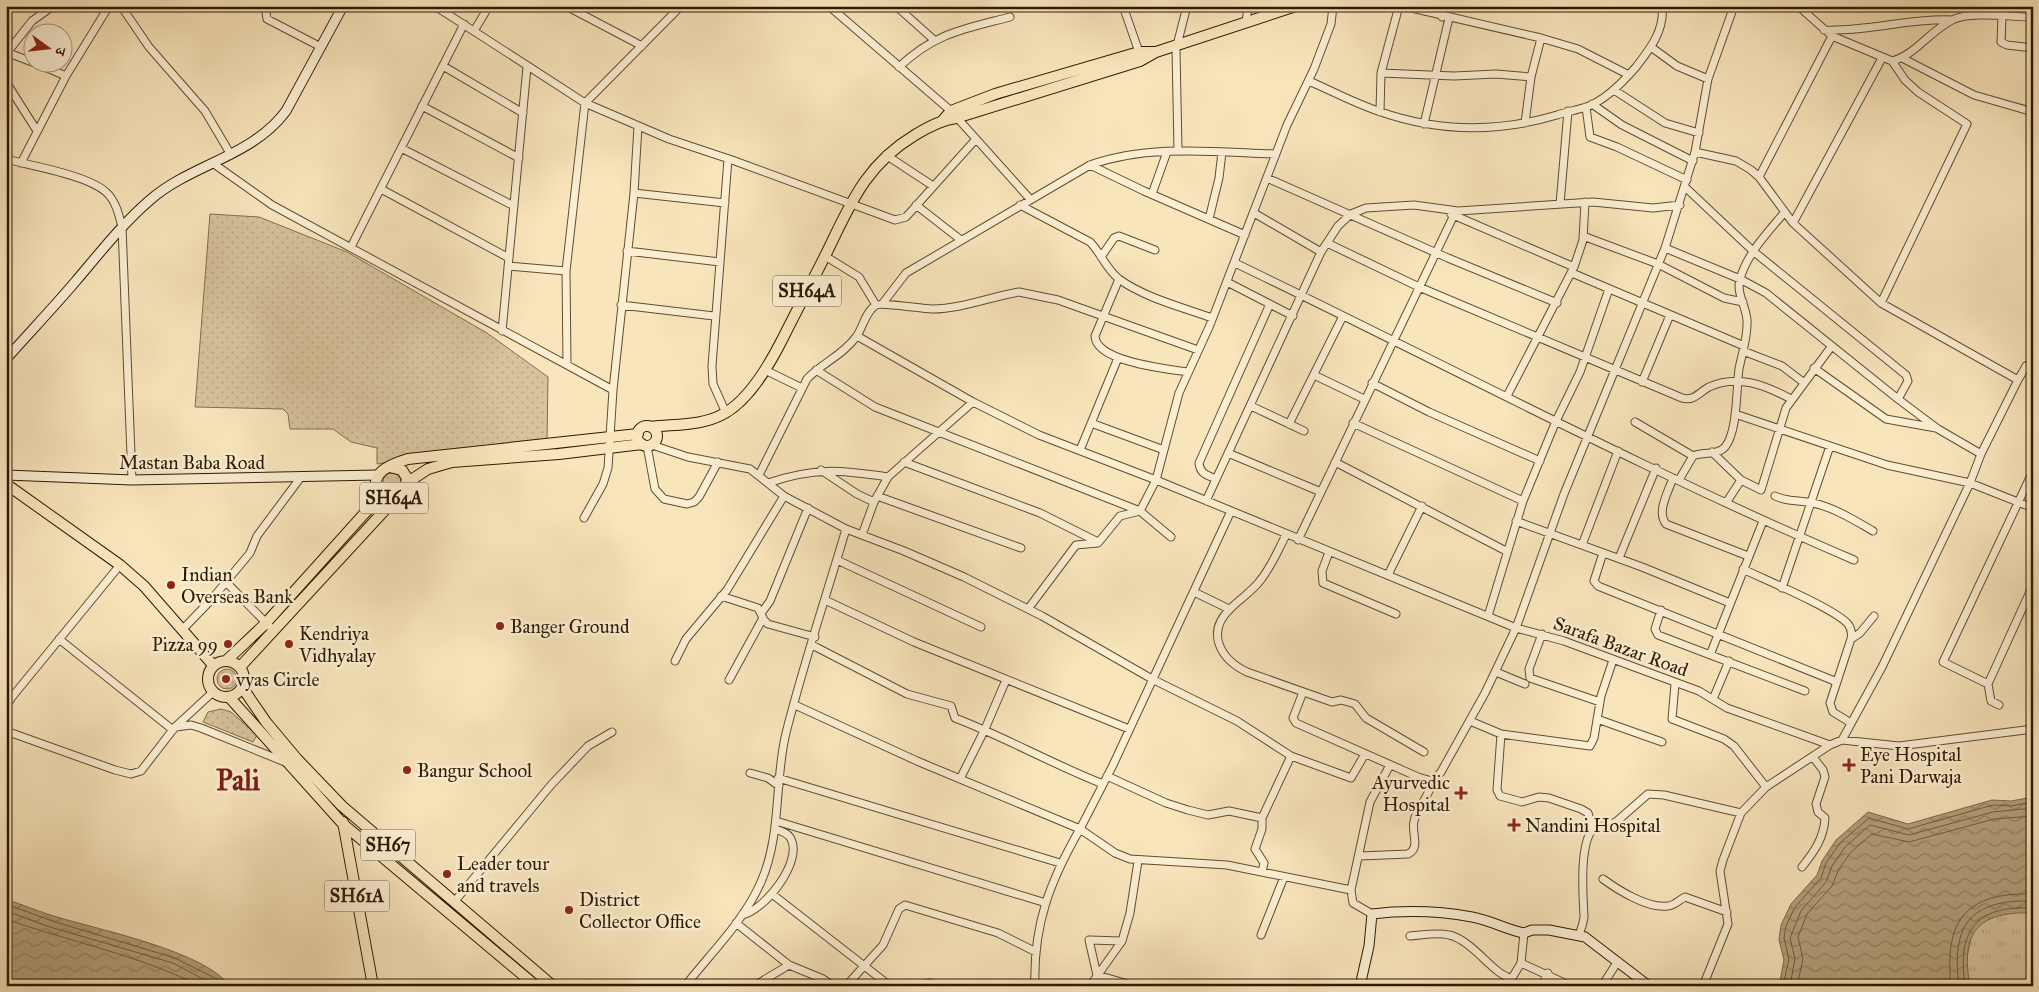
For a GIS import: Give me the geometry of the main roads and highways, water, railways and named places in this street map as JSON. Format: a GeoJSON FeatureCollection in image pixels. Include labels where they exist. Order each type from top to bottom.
{"type":"FeatureCollection","features":[{"type":"Feature","properties":{"kind":"main road","name":"SH64A"},"geometry":{"type":"LineString","coordinates":[[953,114],[1140,61],[1156,52],[1296,6]]}},
{"type":"Feature","properties":{"kind":"main road","name":"SH64A"},"geometry":{"type":"LineString","coordinates":[[645,442],[641,429],[708,421],[726,413],[765,370],[825,256],[850,203],[866,177],[886,155],[902,143],[953,114],[1036,81],[1139,52],[1156,52]]}},
{"type":"Feature","properties":{"kind":"main road"},"geometry":{"type":"LineString","coordinates":[[645,442],[657,435],[651,427]]}},
{"type":"Feature","properties":{"kind":"main road","name":"SH64A"},"geometry":{"type":"LineString","coordinates":[[396,498],[381,495],[376,486],[377,475],[389,467],[413,458],[549,445],[609,436],[645,442]]}},
{"type":"Feature","properties":{"kind":"main road","name":"SH64A"},"geometry":{"type":"LineString","coordinates":[[227,660],[269,627],[404,492],[408,482],[428,469],[452,462],[608,448],[645,442]]}},
{"type":"Feature","properties":{"kind":"main road","name":"SH64A"},"geometry":{"type":"LineString","coordinates":[[389,467],[402,470],[408,482]]}},
{"type":"Feature","properties":{"kind":"main road"},"geometry":{"type":"LineString","coordinates":[[6,484],[120,565],[144,586],[184,629],[213,665]]}},
{"type":"Feature","properties":{"kind":"main road","name":"SH64A"},"geometry":{"type":"LineString","coordinates":[[240,667],[269,627],[381,495]]}},
{"type":"Feature","properties":{"kind":"main road"},"geometry":{"type":"LineString","coordinates":[[227,660],[240,667],[244,677],[242,687],[229,697],[223,697],[213,692],[208,678],[213,665],[227,660]]}},
{"type":"Feature","properties":{"kind":"main road","name":"SH67"},"geometry":{"type":"LineString","coordinates":[[242,687],[291,752],[342,806],[553,986]]}},
{"type":"Feature","properties":{"kind":"main road","name":"SH67"},"geometry":{"type":"LineString","coordinates":[[229,697],[343,824],[536,986]]}},
{"type":"Feature","properties":{"kind":"main road","name":"SH61A"},"geometry":{"type":"LineString","coordinates":[[342,806],[343,824],[373,986]]}},
{"type":"Feature","properties":{"kind":"water"},"geometry":{"type":"Polygon","coordinates":[[[2033,797],[2033,913],[2014,913],[1999,916],[1986,921],[1977,929],[1971,939],[1968,952],[1970,986],[1779,986],[1784,960],[1779,940],[1781,925],[1791,904],[1817,875],[1822,861],[1836,840],[1868,812],[1908,824],[1992,800],[2011,801],[2033,797]]]}},
{"type":"Feature","properties":{"kind":"water"},"geometry":{"type":"Polygon","coordinates":[[[6,899],[51,915],[124,935],[175,952],[198,962],[217,974],[230,986],[6,986],[6,899]]]}},
{"type":"Feature","properties":{"kind":"place","name":"Indian Overseas Bank"},"geometry":{"type":"Point","coordinates":[171,585]}},
{"type":"Feature","properties":{"kind":"place","name":"Banger Ground"},"geometry":{"type":"Point","coordinates":[500,626]}},
{"type":"Feature","properties":{"kind":"place","name":"Pizza 99"},"geometry":{"type":"Point","coordinates":[228,644]}},
{"type":"Feature","properties":{"kind":"place","name":"Kendriya Vidhyalay"},"geometry":{"type":"Point","coordinates":[289,644]}},
{"type":"Feature","properties":{"kind":"place","name":"vyas Circle"},"geometry":{"type":"Point","coordinates":[226,679]}},
{"type":"Feature","properties":{"kind":"place","name":"Eye Hospital Pani Darwaja"},"geometry":{"type":"Point","coordinates":[1849,765]}},
{"type":"Feature","properties":{"kind":"place","name":"Bangur School"},"geometry":{"type":"Point","coordinates":[407,770]}},
{"type":"Feature","properties":{"kind":"place","name":"Ayurvedic Hospital"},"geometry":{"type":"Point","coordinates":[1461,793]}},
{"type":"Feature","properties":{"kind":"place","name":"Nandini Hospital"},"geometry":{"type":"Point","coordinates":[1514,825]}},
{"type":"Feature","properties":{"kind":"place","name":"Leader tour and travels"},"geometry":{"type":"Point","coordinates":[447,874]}},
{"type":"Feature","properties":{"kind":"place","name":"District Collector Office"},"geometry":{"type":"Point","coordinates":[569,910]}},
{"type":"Feature","properties":{"kind":"district","name":"Pali"},"geometry":{"type":"Point","coordinates":[238,780]}}]}
